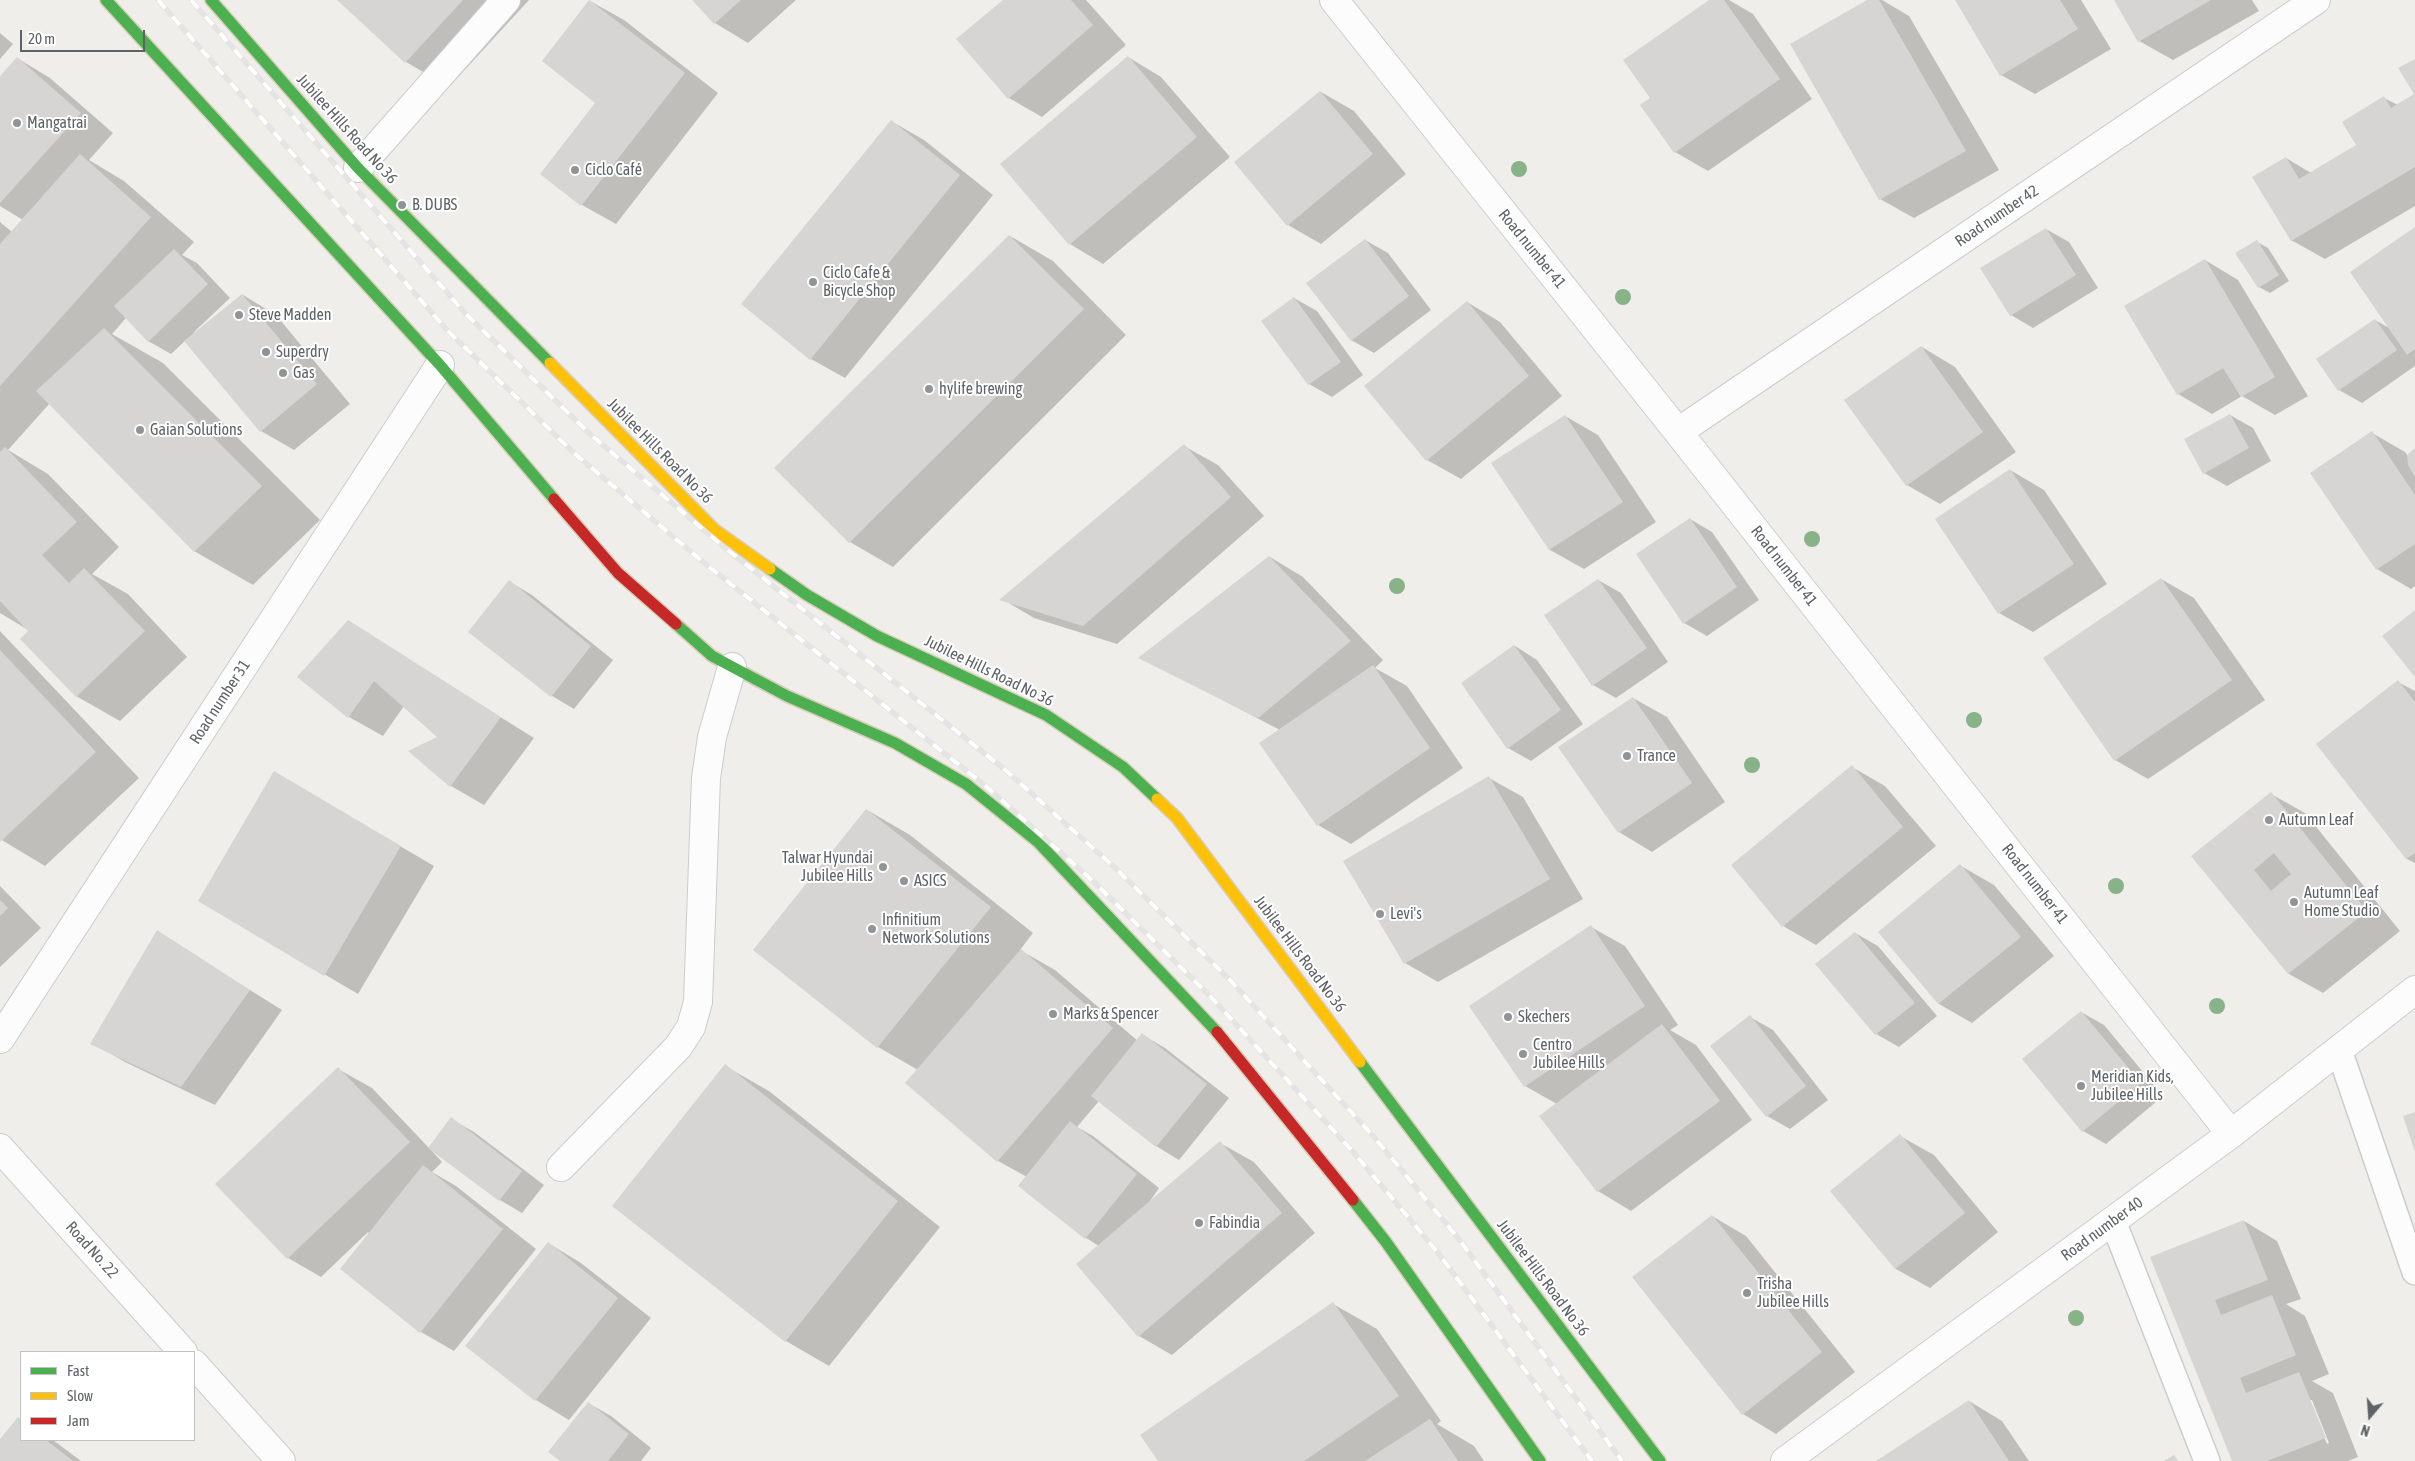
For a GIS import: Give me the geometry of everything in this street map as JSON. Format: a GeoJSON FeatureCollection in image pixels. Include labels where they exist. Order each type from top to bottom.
{"type":"FeatureCollection","features":[{"type":"Feature","properties":{"kind":"main road"},"geometry":{"type":"LineString","coordinates":[[106,0],[440,364],[618,573],[712,656],[787,696],[895,743],[966,784],[1038,842],[1231,1047],[1386,1242],[1540,1461]]}},
{"type":"Feature","properties":{"kind":"main road","name":"Jubilee Hills Road No 36"},"geometry":{"type":"LineString","coordinates":[[211,0],[358,168],[714,530],[807,595],[877,636],[1046,715],[1123,767],[1177,818],[1660,1461]]}},
{"type":"Feature","properties":{"kind":"street"},"geometry":{"type":"LineString","coordinates":[[358,168],[506,0]]}},
{"type":"Feature","properties":{"kind":"street","name":"Road number 41"},"geometry":{"type":"LineString","coordinates":[[1334,0],[2232,1134]]}},
{"type":"Feature","properties":{"kind":"street","name":"Road number 42"},"geometry":{"type":"LineString","coordinates":[[1678,432],[2316,0]]}},
{"type":"Feature","properties":{"kind":"street","name":"Road number 31"},"geometry":{"type":"LineString","coordinates":[[0,1039],[440,364]]}},
{"type":"Feature","properties":{"kind":"street"},"geometry":{"type":"LineString","coordinates":[[562,1167],[678,1047],[691,1027],[698,1002],[706,778],[712,737],[732,667]]}},
{"type":"Feature","properties":{"kind":"street","name":"Road number 40"},"geometry":{"type":"LineString","coordinates":[[1785,1461],[2232,1134],[2415,990]]}},
{"type":"Feature","properties":{"kind":"street","name":"Road No. 22"},"geometry":{"type":"LineString","coordinates":[[0,1148],[182,1351]]}},
{"type":"Feature","properties":{"kind":"street"},"geometry":{"type":"LineString","coordinates":[[195,1365],[281,1461]]}},
{"type":"Feature","properties":{"kind":"lane"},"geometry":{"type":"LineString","coordinates":[[2339,1050],[2415,1272]]}},
{"type":"Feature","properties":{"kind":"lane"},"geometry":{"type":"LineString","coordinates":[[2113,1221],[2208,1461]]}},
{"type":"Feature","properties":{"kind":"building"},"geometry":{"type":"Polygon","coordinates":[[[337,0],[463,0],[405,63],[337,0]]]}},
{"type":"Feature","properties":{"kind":"building"},"geometry":{"type":"Polygon","coordinates":[[[589,0],[685,73],[581,206],[540,174],[595,103],[542,61],[589,0]]]}},
{"type":"Feature","properties":{"kind":"building"},"geometry":{"type":"Polygon","coordinates":[[[692,0],[741,0],[714,24],[692,0]]]}},
{"type":"Feature","properties":{"kind":"building"},"geometry":{"type":"Polygon","coordinates":[[[1003,0],[1071,0],[1093,25],[1008,99],[956,39],[1003,0]]]}},
{"type":"Feature","properties":{"kind":"building"},"geometry":{"type":"Polygon","coordinates":[[[1709,0],[1724,0],[1780,79],[1674,153],[1640,105],[1650,98],[1623,60],[1709,0]]]}},
{"type":"Feature","properties":{"kind":"building"},"geometry":{"type":"Polygon","coordinates":[[[1867,0],[1879,0],[1966,151],[1879,200],[1790,44],[1867,0]]]}},
{"type":"Feature","properties":{"kind":"building"},"geometry":{"type":"Polygon","coordinates":[[[1955,0],[2060,0],[2078,29],[2000,76],[1955,0]]]}},
{"type":"Feature","properties":{"kind":"building"},"geometry":{"type":"Polygon","coordinates":[[[2114,0],[2211,0],[2138,42],[2114,0]]]}},
{"type":"Feature","properties":{"kind":"building"},"geometry":{"type":"Polygon","coordinates":[[[1128,56],[1197,137],[1069,245],[1000,164],[1128,56]]]}},
{"type":"Feature","properties":{"kind":"building"},"geometry":{"type":"Polygon","coordinates":[[[17,57],[81,113],[0,203],[0,76],[17,57]]]}},
{"type":"Feature","properties":{"kind":"building"},"geometry":{"type":"Polygon","coordinates":[[[2415,59],[2415,167],[2291,241],[2252,177],[2286,157],[2299,179],[2356,145],[2342,122],[2384,96],[2391,108],[2414,94],[2398,68],[2415,59]]]}},
{"type":"Feature","properties":{"kind":"building"},"geometry":{"type":"Polygon","coordinates":[[[1320,91],[1373,154],[1287,226],[1234,162],[1320,91]]]}},
{"type":"Feature","properties":{"kind":"building"},"geometry":{"type":"Polygon","coordinates":[[[891,120],[960,175],[810,360],[741,304],[891,120]]]}},
{"type":"Feature","properties":{"kind":"building"},"geometry":{"type":"Polygon","coordinates":[[[80,154],[151,217],[0,386],[0,244],[80,154]]]}},
{"type":"Feature","properties":{"kind":"building"},"geometry":{"type":"Polygon","coordinates":[[[2415,227],[2415,349],[2407,355],[2350,272],[2415,227]]]}},
{"type":"Feature","properties":{"kind":"building"},"geometry":{"type":"Polygon","coordinates":[[[2046,228],[2076,275],[2010,316],[1980,268],[2046,228]]]}},
{"type":"Feature","properties":{"kind":"building","name":"hylife brewing"},"geometry":{"type":"Polygon","coordinates":[[[1009,235],[1084,309],[849,543],[774,468],[1009,235]]]}},
{"type":"Feature","properties":{"kind":"building"},"geometry":{"type":"Polygon","coordinates":[[[1365,239],[1409,296],[1351,341],[1306,283],[1365,239]]]}},
{"type":"Feature","properties":{"kind":"building"},"geometry":{"type":"Polygon","coordinates":[[[2257,240],[2279,275],[2258,288],[2235,253],[2257,240]]]}},
{"type":"Feature","properties":{"kind":"building"},"geometry":{"type":"Polygon","coordinates":[[[174,249],[208,284],[148,342],[114,306],[174,249]]]}},
{"type":"Feature","properties":{"kind":"building"},"geometry":{"type":"Polygon","coordinates":[[[2205,259],[2275,377],[2241,397],[2223,368],[2177,395],[2124,306],[2205,259]]]}},
{"type":"Feature","properties":{"kind":"building"},"geometry":{"type":"Polygon","coordinates":[[[242,294],[317,384],[260,432],[184,341],[242,294]]]}},
{"type":"Feature","properties":{"kind":"building"},"geometry":{"type":"Polygon","coordinates":[[[1294,297],[1341,362],[1308,385],[1261,321],[1294,297]]]}},
{"type":"Feature","properties":{"kind":"building"},"geometry":{"type":"Polygon","coordinates":[[[1467,301],[1529,376],[1426,461],[1364,386],[1467,301]]]}},
{"type":"Feature","properties":{"kind":"building"},"geometry":{"type":"Polygon","coordinates":[[[2375,319],[2397,350],[2338,391],[2316,359],[2375,319]]]}},
{"type":"Feature","properties":{"kind":"building","name":"Gaian Solutions"},"geometry":{"type":"Polygon","coordinates":[[[104,328],[262,486],[194,552],[36,391],[104,328]]]}},
{"type":"Feature","properties":{"kind":"building"},"geometry":{"type":"Polygon","coordinates":[[[1921,346],[1983,432],[1906,486],[1844,400],[1921,346]]]}},
{"type":"Feature","properties":{"kind":"building"},"geometry":{"type":"Polygon","coordinates":[[[2230,414],[2249,448],[2203,474],[2184,439],[2230,414]]]}},
{"type":"Feature","properties":{"kind":"building"},"geometry":{"type":"Polygon","coordinates":[[[1565,415],[1623,502],[1549,550],[1491,463],[1565,415]]]}},
{"type":"Feature","properties":{"kind":"building"},"geometry":{"type":"Polygon","coordinates":[[[2372,431],[2415,495],[2415,544],[2376,570],[2310,473],[2372,431]]]}},
{"type":"Feature","properties":{"kind":"building"},"geometry":{"type":"Polygon","coordinates":[[[1184,444],[1231,497],[1083,626],[999,600],[1184,444]]]}},
{"type":"Feature","properties":{"kind":"building"},"geometry":{"type":"Polygon","coordinates":[[[5,447],[77,522],[42,555],[69,583],[84,568],[145,631],[76,697],[20,639],[28,631],[0,601],[0,452],[5,447]]]}},
{"type":"Feature","properties":{"kind":"building"},"geometry":{"type":"Polygon","coordinates":[[[2415,448],[2415,477],[2408,465],[2407,455],[2415,448]]]}},
{"type":"Feature","properties":{"kind":"building"},"geometry":{"type":"Polygon","coordinates":[[[2010,469],[2074,564],[1998,614],[1935,519],[2010,469]]]}},
{"type":"Feature","properties":{"kind":"building"},"geometry":{"type":"Polygon","coordinates":[[[1690,518],[1737,587],[1683,624],[1636,554],[1690,518]]]}},
{"type":"Feature","properties":{"kind":"building"},"geometry":{"type":"Polygon","coordinates":[[[1269,556],[1351,641],[1258,718],[1138,658],[1269,556]]]}},
{"type":"Feature","properties":{"kind":"building"},"geometry":{"type":"Polygon","coordinates":[[[2161,578],[2232,680],[2114,761],[2043,658],[2161,578]]]}},
{"type":"Feature","properties":{"kind":"building"},"geometry":{"type":"Polygon","coordinates":[[[1598,579],[1647,648],[1592,686],[1544,615],[1598,579]]]}},
{"type":"Feature","properties":{"kind":"building"},"geometry":{"type":"Polygon","coordinates":[[[509,580],[591,646],[551,697],[468,632],[509,580]]]}},
{"type":"Feature","properties":{"kind":"building"},"geometry":{"type":"Polygon","coordinates":[[[2415,610],[2415,677],[2382,636],[2415,610]]]}},
{"type":"Feature","properties":{"kind":"building"},"geometry":{"type":"Polygon","coordinates":[[[348,620],[501,717],[450,787],[408,751],[437,737],[374,681],[348,718],[297,677],[348,620]]]}},
{"type":"Feature","properties":{"kind":"building"},"geometry":{"type":"Polygon","coordinates":[[[1514,645],[1561,710],[1507,749],[1461,683],[1514,645]]]}},
{"type":"Feature","properties":{"kind":"building"},"geometry":{"type":"Polygon","coordinates":[[[0,650],[96,752],[0,842],[0,650]]]}},
{"type":"Feature","properties":{"kind":"building"},"geometry":{"type":"Polygon","coordinates":[[[1373,665],[1430,748],[1317,826],[1259,743],[1373,665]]]}},
{"type":"Feature","properties":{"kind":"building"},"geometry":{"type":"Polygon","coordinates":[[[2398,680],[2415,702],[2415,853],[2406,859],[2316,744],[2398,680]]]}},
{"type":"Feature","properties":{"kind":"building"},"geometry":{"type":"Polygon","coordinates":[[[1633,697],[1692,783],[1618,833],[1558,747],[1633,697]]]}},
{"type":"Feature","properties":{"kind":"building"},"geometry":{"type":"Polygon","coordinates":[[[1852,765],[1903,827],[1782,927],[1731,865],[1852,765]]]}},
{"type":"Feature","properties":{"kind":"building"},"geometry":{"type":"Polygon","coordinates":[[[274,771],[401,846],[324,976],[198,901],[274,771]]]}},
{"type":"Feature","properties":{"kind":"building"},"geometry":{"type":"Polygon","coordinates":[[[1489,776],[1550,879],[1404,964],[1343,861],[1489,776]]]}},
{"type":"Feature","properties":{"kind":"building"},"geometry":{"type":"Polygon","coordinates":[[[2271,792],[2367,911],[2288,974],[2191,856],[2271,792]],[[2274,853],[2254,870],[2271,891],[2291,874],[2274,853]]]}},
{"type":"Feature","properties":{"kind":"building","name":"Infinitium Network Solutions"},"geometry":{"type":"Polygon","coordinates":[[[866,809],[991,907],[877,1048],[753,950],[866,809]]]}},
{"type":"Feature","properties":{"kind":"building"},"geometry":{"type":"Polygon","coordinates":[[[1960,864],[2021,937],[1938,1004],[1878,932],[1960,864]]]}},
{"type":"Feature","properties":{"kind":"building"},"geometry":{"type":"Polygon","coordinates":[[[0,900],[8,908],[0,916],[0,900]]]}},
{"type":"Feature","properties":{"kind":"building"},"geometry":{"type":"Polygon","coordinates":[[[1591,925],[1645,1006],[1524,1087],[1469,1006],[1591,925]]]}},
{"type":"Feature","properties":{"kind":"building"},"geometry":{"type":"Polygon","coordinates":[[[157,930],[250,990],[181,1087],[90,1044],[157,930]]]}},
{"type":"Feature","properties":{"kind":"building"},"geometry":{"type":"Polygon","coordinates":[[[1855,932],[1915,1003],[1875,1035],[1815,964],[1855,932]]]}},
{"type":"Feature","properties":{"kind":"building"},"geometry":{"type":"Polygon","coordinates":[[[1021,949],[1113,1028],[997,1162],[905,1083],[1021,949]]]}},
{"type":"Feature","properties":{"kind":"building"},"geometry":{"type":"Polygon","coordinates":[[[2081,1011],[2141,1083],[2082,1132],[2022,1059],[2081,1011]]]}},
{"type":"Feature","properties":{"kind":"building"},"geometry":{"type":"Polygon","coordinates":[[[1750,1015],[1806,1086],[1766,1117],[1710,1046],[1750,1015]]]}},
{"type":"Feature","properties":{"kind":"building"},"geometry":{"type":"Polygon","coordinates":[[[1662,1024],[1720,1101],[1597,1192],[1539,1116],[1662,1024]]]}},
{"type":"Feature","properties":{"kind":"building"},"geometry":{"type":"Polygon","coordinates":[[[1142,1033],[1207,1084],[1156,1147],[1091,1096],[1142,1033]]]}},
{"type":"Feature","properties":{"kind":"building"},"geometry":{"type":"Polygon","coordinates":[[[725,1064],[898,1201],[785,1342],[612,1206],[725,1064]]]}},
{"type":"Feature","properties":{"kind":"building"},"geometry":{"type":"Polygon","coordinates":[[[338,1067],[410,1142],[287,1259],[215,1184],[338,1067]]]}},
{"type":"Feature","properties":{"kind":"building"},"geometry":{"type":"Polygon","coordinates":[[[2415,1112],[2415,1152],[2403,1116],[2415,1112]]]}},
{"type":"Feature","properties":{"kind":"building"},"geometry":{"type":"Polygon","coordinates":[[[451,1117],[522,1171],[499,1201],[428,1148],[451,1117]]]}},
{"type":"Feature","properties":{"kind":"building"},"geometry":{"type":"Polygon","coordinates":[[[1070,1121],[1137,1174],[1085,1239],[1018,1186],[1070,1121]]]}},
{"type":"Feature","properties":{"kind":"building"},"geometry":{"type":"Polygon","coordinates":[[[1900,1134],[1965,1213],[1895,1269],[1830,1191],[1900,1134]]]}},
{"type":"Feature","properties":{"kind":"building"},"geometry":{"type":"Polygon","coordinates":[[[1220,1141],[1282,1213],[1138,1337],[1076,1264],[1220,1141]]]}},
{"type":"Feature","properties":{"kind":"building"},"geometry":{"type":"Polygon","coordinates":[[[423,1165],[503,1229],[420,1333],[340,1269],[423,1165]]]}},
{"type":"Feature","properties":{"kind":"building"},"geometry":{"type":"Polygon","coordinates":[[[1712,1215],[1822,1352],[1742,1415],[1632,1277],[1712,1215]]]}},
{"type":"Feature","properties":{"kind":"building"},"geometry":{"type":"Polygon","coordinates":[[[2244,1220],[2268,1280],[2215,1300],[2221,1315],[2272,1295],[2296,1355],[2240,1378],[2246,1393],[2299,1372],[2326,1438],[2267,1461],[2232,1461],[2150,1257],[2244,1220]]]}},
{"type":"Feature","properties":{"kind":"building"},"geometry":{"type":"Polygon","coordinates":[[[548,1242],[618,1298],[535,1401],[465,1346],[548,1242]]]}},
{"type":"Feature","properties":{"kind":"building"},"geometry":{"type":"Polygon","coordinates":[[[1333,1302],[1399,1396],[1304,1461],[1158,1461],[1140,1435],[1333,1302]]]}},
{"type":"Feature","properties":{"kind":"building"},"geometry":{"type":"Polygon","coordinates":[[[1969,1400],[2009,1461],[1876,1461],[1969,1400]]]}},
{"type":"Feature","properties":{"kind":"building"},"geometry":{"type":"Polygon","coordinates":[[[588,1402],[629,1434],[608,1461],[560,1461],[548,1452],[588,1402]]]}},
{"type":"Feature","properties":{"kind":"building"},"geometry":{"type":"Polygon","coordinates":[[[18,1417],[20,1419],[20,1441],[47,1441],[73,1461],[0,1461],[0,1439],[18,1417]]]}},
{"type":"Feature","properties":{"kind":"building"},"geometry":{"type":"Polygon","coordinates":[[[1430,1419],[1458,1461],[1365,1461],[1430,1419]]]}},
{"type":"Feature","properties":{"kind":"building"},"geometry":{"type":"Polygon","coordinates":[[[2174,1455],[2178,1461],[2164,1461],[2174,1455]]]}},
{"type":"Feature","properties":{"kind":"railway"},"geometry":{"type":"LineString","coordinates":[[158,0],[447,330],[574,453],[708,566],[987,787],[1094,882],[1212,998],[1355,1154],[1439,1254],[1592,1461]]}},
{"type":"Feature","properties":{"kind":"railway"},"geometry":{"type":"LineString","coordinates":[[191,0],[465,313],[591,435],[724,547],[1003,768],[1111,864],[1230,980],[1374,1137],[1458,1238],[1622,1461]]}},
{"type":"Feature","properties":{"kind":"traffic: fast"},"geometry":{"type":"LineString","coordinates":[[106,0],[440,365],[554,499]]}},
{"type":"Feature","properties":{"kind":"traffic: fast"},"geometry":{"type":"LineString","coordinates":[[211,0],[358,168],[550,363]]}},
{"type":"Feature","properties":{"kind":"traffic: fast"},"geometry":{"type":"LineString","coordinates":[[770,569],[807,595],[877,636],[1046,715],[1123,767],[1157,799]]}},
{"type":"Feature","properties":{"kind":"traffic: fast"},"geometry":{"type":"LineString","coordinates":[[676,624],[712,656],[787,696],[895,743],[966,784],[1038,842],[1217,1032]]}},
{"type":"Feature","properties":{"kind":"traffic: fast"},"geometry":{"type":"LineString","coordinates":[[1360,1062],[1660,1461]]}},
{"type":"Feature","properties":{"kind":"traffic: fast"},"geometry":{"type":"LineString","coordinates":[[1353,1200],[1386,1242],[1540,1461]]}},
{"type":"Feature","properties":{"kind":"traffic: slow"},"geometry":{"type":"LineString","coordinates":[[550,363],[715,530],[770,569]]}},
{"type":"Feature","properties":{"kind":"traffic: slow"},"geometry":{"type":"LineString","coordinates":[[1157,799],[1177,818],[1360,1062]]}},
{"type":"Feature","properties":{"kind":"traffic: jam"},"geometry":{"type":"LineString","coordinates":[[554,499],[618,573],[676,624]]}},
{"type":"Feature","properties":{"kind":"traffic: jam"},"geometry":{"type":"LineString","coordinates":[[1217,1032],[1353,1200]]}},
{"type":"Feature","properties":{"kind":"place","name":"Mangatrai"},"geometry":{"type":"Point","coordinates":[17,123]}},
{"type":"Feature","properties":{"kind":"place","name":"Ciclo Café"},"geometry":{"type":"Point","coordinates":[575,170]}},
{"type":"Feature","properties":{"kind":"place","name":"B. DUBS"},"geometry":{"type":"Point","coordinates":[402,205]}},
{"type":"Feature","properties":{"kind":"place","name":"Ciclo Cafe & Bicycle Shop"},"geometry":{"type":"Point","coordinates":[813,282]}},
{"type":"Feature","properties":{"kind":"place","name":"Steve Madden"},"geometry":{"type":"Point","coordinates":[239,315]}},
{"type":"Feature","properties":{"kind":"place","name":"Superdry"},"geometry":{"type":"Point","coordinates":[266,352]}},
{"type":"Feature","properties":{"kind":"place","name":"Gas"},"geometry":{"type":"Point","coordinates":[283,373]}},
{"type":"Feature","properties":{"kind":"place","name":"hylife brewing"},"geometry":{"type":"Point","coordinates":[929,389]}},
{"type":"Feature","properties":{"kind":"place","name":"Gaian Solutions"},"geometry":{"type":"Point","coordinates":[140,430]}},
{"type":"Feature","properties":{"kind":"place","name":"Trance"},"geometry":{"type":"Point","coordinates":[1627,756]}},
{"type":"Feature","properties":{"kind":"place","name":"Autumn Leaf"},"geometry":{"type":"Point","coordinates":[2269,820]}},
{"type":"Feature","properties":{"kind":"place","name":"Talwar Hyundai Jubilee Hills"},"geometry":{"type":"Point","coordinates":[883,867]}},
{"type":"Feature","properties":{"kind":"place","name":"ASICS"},"geometry":{"type":"Point","coordinates":[904,881]}},
{"type":"Feature","properties":{"kind":"place","name":"Autumn Leaf Home Studio"},"geometry":{"type":"Point","coordinates":[2294,902]}},
{"type":"Feature","properties":{"kind":"place","name":"Levi's"},"geometry":{"type":"Point","coordinates":[1380,914]}},
{"type":"Feature","properties":{"kind":"place","name":"Infinitium Network Solutions"},"geometry":{"type":"Point","coordinates":[872,929]}},
{"type":"Feature","properties":{"kind":"place","name":"Marks & Spencer"},"geometry":{"type":"Point","coordinates":[1053,1014]}},
{"type":"Feature","properties":{"kind":"place","name":"Skechers"},"geometry":{"type":"Point","coordinates":[1508,1017]}},
{"type":"Feature","properties":{"kind":"place","name":"Centro Jubilee Hills"},"geometry":{"type":"Point","coordinates":[1523,1054]}},
{"type":"Feature","properties":{"kind":"place","name":"Meridian Kids, Jubilee Hills"},"geometry":{"type":"Point","coordinates":[2081,1086]}},
{"type":"Feature","properties":{"kind":"place","name":"Fabindia"},"geometry":{"type":"Point","coordinates":[1199,1223]}},
{"type":"Feature","properties":{"kind":"place","name":"Trisha Jubilee Hills"},"geometry":{"type":"Point","coordinates":[1747,1293]}}]}
